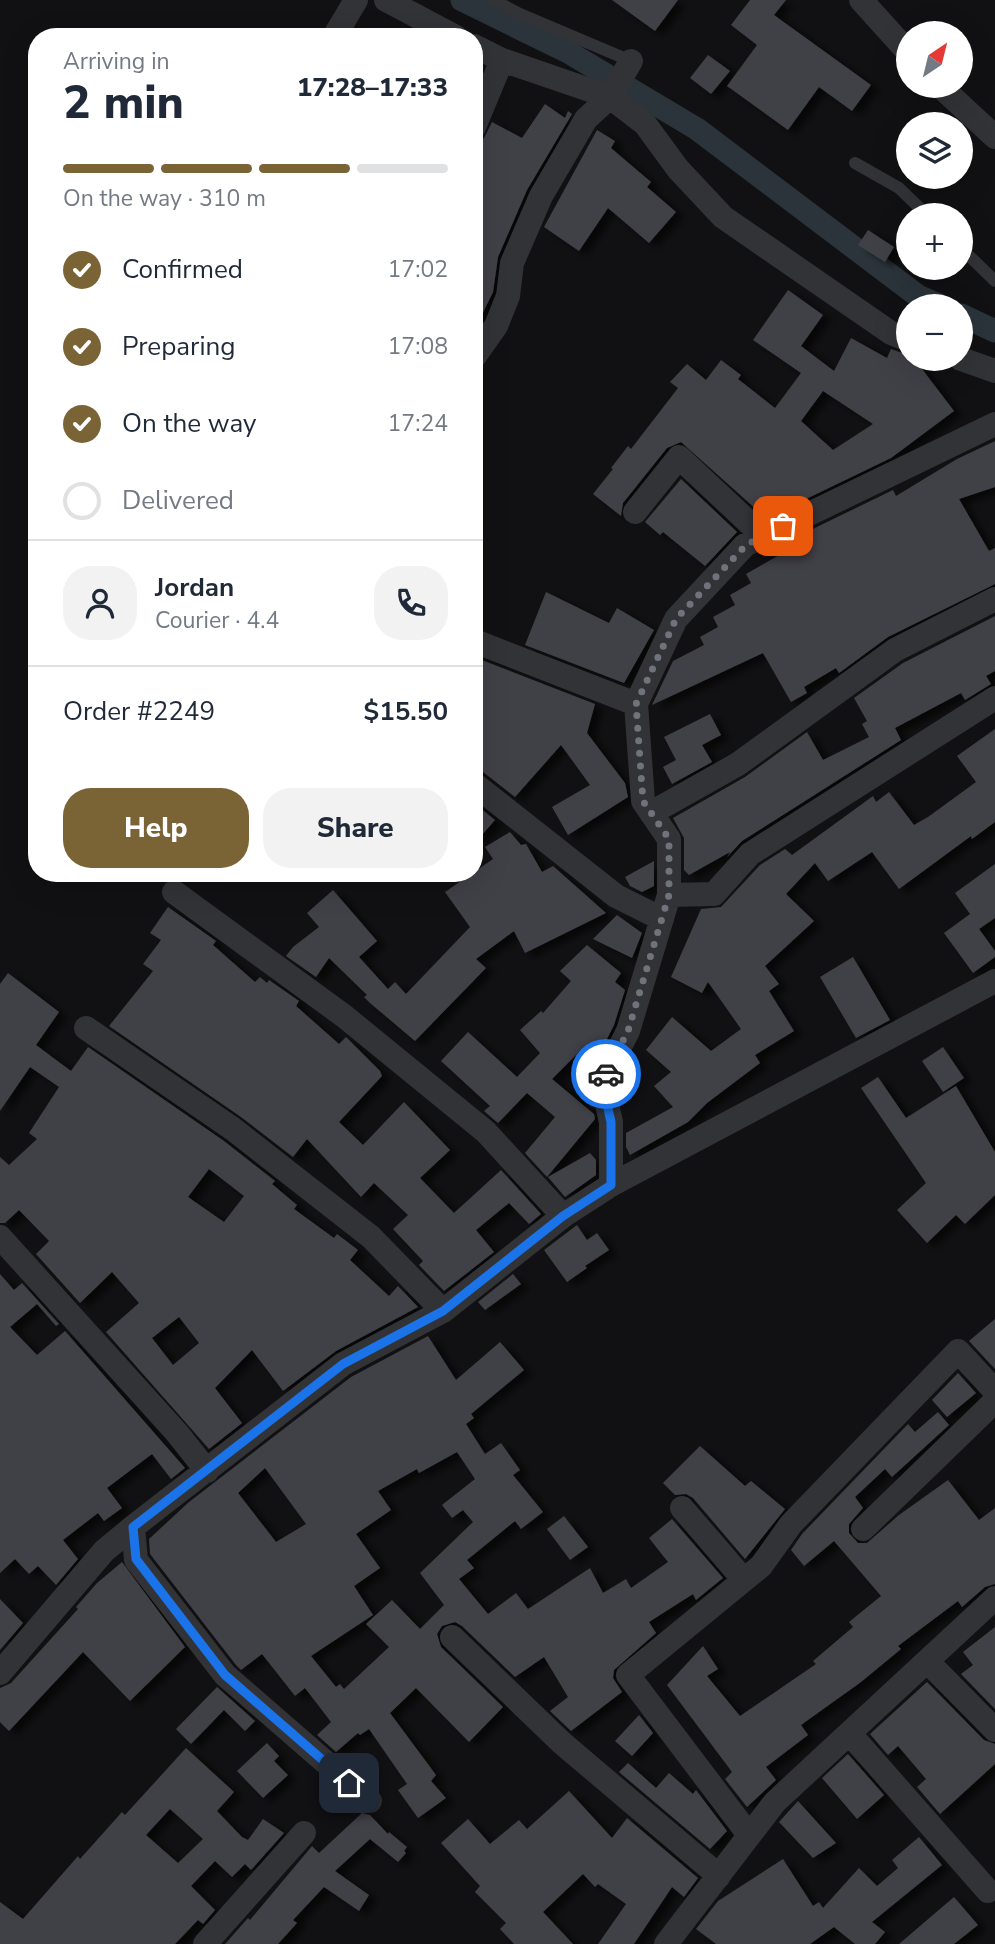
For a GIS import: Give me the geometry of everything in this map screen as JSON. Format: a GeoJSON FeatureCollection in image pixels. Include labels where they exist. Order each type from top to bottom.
{"type":"FeatureCollection","features":[{"type":"Feature","properties":{"kind":"street"},"geometry":{"type":"LineString","coordinates":[[339,28],[356,0]]}},
{"type":"Feature","properties":{"kind":"street"},"geometry":{"type":"LineString","coordinates":[[386,0],[439,28]]}},
{"type":"Feature","properties":{"kind":"street"},"geometry":{"type":"LineString","coordinates":[[861,0],[896,39]]}},
{"type":"Feature","properties":{"kind":"street"},"geometry":{"type":"LineString","coordinates":[[483,51],[502,61],[610,96],[645,124],[678,169],[723,217],[896,335]]}},
{"type":"Feature","properties":{"kind":"street"},"geometry":{"type":"LineString","coordinates":[[483,106],[502,61]]}},
{"type":"Feature","properties":{"kind":"street"},"geometry":{"type":"LineString","coordinates":[[483,344],[496,326],[508,296],[512,263],[541,196],[586,119],[610,96],[631,61]]}},
{"type":"Feature","properties":{"kind":"street"},"geometry":{"type":"LineString","coordinates":[[953,98],[995,138]]}},
{"type":"Feature","properties":{"kind":"street"},"geometry":{"type":"LineString","coordinates":[[973,363],[995,371]]}},
{"type":"Feature","properties":{"kind":"street"},"geometry":{"type":"LineString","coordinates":[[611,1185],[611,1122],[602,1082],[628,1031],[669,895],[669,839],[643,801],[636,704],[676,619],[746,545],[995,424]]}},
{"type":"Feature","properties":{"kind":"street"},"geometry":{"type":"LineString","coordinates":[[635,512],[679,457],[763,536]]}},
{"type":"Feature","properties":{"kind":"street"},"geometry":{"type":"LineString","coordinates":[[651,813],[738,764],[895,650],[995,599]]}},
{"type":"Feature","properties":{"kind":"street"},"geometry":{"type":"LineString","coordinates":[[483,644],[636,704]]}},
{"type":"Feature","properties":{"kind":"street"},"geometry":{"type":"LineString","coordinates":[[669,895],[714,894],[750,854],[995,698]]}},
{"type":"Feature","properties":{"kind":"street"},"geometry":{"type":"LineString","coordinates":[[483,791],[616,896],[662,919]]}},
{"type":"Feature","properties":{"kind":"street"},"geometry":{"type":"LineString","coordinates":[[174,892],[344,1016],[486,1132],[563,1216]]}},
{"type":"Feature","properties":{"kind":"street"},"geometry":{"type":"LineString","coordinates":[[0,1673],[104,1550],[343,1364],[443,1311],[563,1216],[611,1185],[995,981]]}},
{"type":"Feature","properties":{"kind":"street"},"geometry":{"type":"LineString","coordinates":[[86,1028],[233,1129],[371,1237],[443,1311]]}},
{"type":"Feature","properties":{"kind":"street"},"geometry":{"type":"LineString","coordinates":[[0,1237],[177,1433],[207,1471]]}},
{"type":"Feature","properties":{"kind":"street"},"geometry":{"type":"LineString","coordinates":[[749,1835],[628,1675],[761,1566],[791,1524],[958,1351],[995,1391]]}},
{"type":"Feature","properties":{"kind":"street"},"geometry":{"type":"LineString","coordinates":[[863,1529],[995,1401]]}},
{"type":"Feature","properties":{"kind":"street"},"geometry":{"type":"LineString","coordinates":[[682,1508],[744,1580]]}},
{"type":"Feature","properties":{"kind":"street"},"geometry":{"type":"LineString","coordinates":[[133,1527],[136,1559],[225,1675],[370,1801]]}},
{"type":"Feature","properties":{"kind":"street"},"geometry":{"type":"LineString","coordinates":[[666,1944],[775,1801],[995,1598]]}},
{"type":"Feature","properties":{"kind":"street"},"geometry":{"type":"LineString","coordinates":[[452,1637],[562,1743],[719,1876]]}},
{"type":"Feature","properties":{"kind":"street"},"geometry":{"type":"LineString","coordinates":[[927,1661],[995,1730]]}},
{"type":"Feature","properties":{"kind":"street"},"geometry":{"type":"LineString","coordinates":[[850,1734],[988,1891]]}},
{"type":"Feature","properties":{"kind":"street"},"geometry":{"type":"LineString","coordinates":[[205,1944],[304,1833]]}},
{"type":"Feature","properties":{"kind":"lane"},"geometry":{"type":"LineString","coordinates":[[493,0],[520,15],[631,61]]}},
{"type":"Feature","properties":{"kind":"lane"},"geometry":{"type":"LineString","coordinates":[[855,163],[900,188],[915,203]]}},
{"type":"Feature","properties":{"kind":"lane"},"geometry":{"type":"LineString","coordinates":[[973,260],[995,281]]}},
{"type":"Feature","properties":{"kind":"building"},"geometry":{"type":"Polygon","coordinates":[[[612,0],[678,0],[655,31],[612,0]]]}},
{"type":"Feature","properties":{"kind":"building"},"geometry":{"type":"Polygon","coordinates":[[[750,0],[786,0],[774,15],[871,85],[852,111],[819,87],[788,130],[727,86],[757,45],[731,25],[750,0]]]}},
{"type":"Feature","properties":{"kind":"building"},"geometry":{"type":"Polygon","coordinates":[[[708,55],[730,71],[711,94],[690,78],[708,55]]]}},
{"type":"Feature","properties":{"kind":"building"},"geometry":{"type":"Polygon","coordinates":[[[545,104],[565,118],[568,111],[572,114],[527,190],[498,257],[493,292],[483,313],[483,138],[492,122],[522,138],[545,104]]]}},
{"type":"Feature","properties":{"kind":"building"},"geometry":{"type":"Polygon","coordinates":[[[597,130],[615,141],[611,148],[651,182],[647,187],[676,212],[649,243],[608,208],[579,251],[544,227],[597,130]]]}},
{"type":"Feature","properties":{"kind":"building"},"geometry":{"type":"Polygon","coordinates":[[[868,230],[894,247],[885,262],[858,245],[868,230]]]}},
{"type":"Feature","properties":{"kind":"building"},"geometry":{"type":"Polygon","coordinates":[[[788,290],[823,315],[801,346],[834,371],[851,338],[887,358],[891,349],[896,351],[896,371],[924,371],[954,411],[891,458],[775,514],[773,509],[766,518],[681,442],[667,448],[623,503],[621,516],[593,494],[628,446],[631,449],[678,388],[670,382],[687,364],[706,380],[721,360],[741,375],[738,379],[775,408],[801,373],[753,340],[788,290]],[[823,391],[801,421],[833,450],[873,424],[823,391]]]}},
{"type":"Feature","properties":{"kind":"building"},"geometry":{"type":"Polygon","coordinates":[[[995,441],[995,487],[959,499],[989,551],[995,548],[995,584],[888,637],[839,673],[836,668],[804,687],[807,693],[791,702],[763,653],[652,705],[673,661],[704,645],[700,637],[718,627],[713,617],[735,605],[730,595],[751,583],[746,574],[795,546],[788,541],[893,490],[896,496],[957,459],[995,441]]]}},
{"type":"Feature","properties":{"kind":"building"},"geometry":{"type":"Polygon","coordinates":[[[681,479],[737,532],[705,566],[663,532],[660,535],[645,522],[681,479]]]}},
{"type":"Feature","properties":{"kind":"building"},"geometry":{"type":"Polygon","coordinates":[[[546,592],[609,623],[617,608],[654,630],[624,683],[525,645],[546,592]]]}},
{"type":"Feature","properties":{"kind":"building"},"geometry":{"type":"Polygon","coordinates":[[[995,616],[995,671],[986,676],[991,684],[965,700],[961,693],[895,728],[901,740],[742,841],[727,857],[730,852],[689,875],[684,870],[684,838],[673,818],[745,777],[807,732],[823,760],[869,737],[862,724],[867,721],[854,698],[903,663],[995,616]]]}},
{"type":"Feature","properties":{"kind":"building"},"geometry":{"type":"Polygon","coordinates":[[[483,660],[595,704],[587,733],[625,783],[628,797],[568,835],[552,807],[590,785],[561,745],[515,797],[483,772],[483,660]]]}},
{"type":"Feature","properties":{"kind":"building"},"geometry":{"type":"Polygon","coordinates":[[[710,714],[721,735],[702,745],[712,762],[672,784],[663,767],[676,760],[664,737],[710,714]]]}},
{"type":"Feature","properties":{"kind":"building"},"geometry":{"type":"Polygon","coordinates":[[[995,729],[995,822],[972,839],[971,836],[899,889],[872,852],[828,881],[815,863],[786,894],[814,921],[765,966],[779,984],[769,991],[794,1031],[755,1055],[760,1063],[707,1103],[688,1122],[630,1155],[626,1147],[626,1133],[673,1107],[654,1086],[671,1072],[646,1050],[672,1017],[711,1051],[741,1029],[708,982],[702,993],[671,977],[701,909],[721,907],[760,865],[785,849],[792,855],[873,796],[876,802],[889,792],[914,825],[928,817],[976,782],[957,756],[995,729]]]}},
{"type":"Feature","properties":{"kind":"building"},"geometry":{"type":"Polygon","coordinates":[[[483,810],[495,820],[483,834],[483,810]]]}},
{"type":"Feature","properties":{"kind":"building"},"geometry":{"type":"Polygon","coordinates":[[[510,832],[521,845],[526,844],[542,872],[553,866],[606,913],[525,953],[514,931],[476,959],[486,968],[415,1041],[370,1003],[364,997],[367,995],[329,958],[316,977],[286,956],[293,947],[319,927],[307,913],[333,890],[377,941],[359,957],[388,989],[395,982],[406,994],[470,927],[445,892],[460,882],[483,882],[483,866],[493,859],[485,847],[510,832]]]}},
{"type":"Feature","properties":{"kind":"building"},"geometry":{"type":"Polygon","coordinates":[[[654,861],[654,886],[642,892],[630,886],[625,877],[654,861]]]}},
{"type":"Feature","properties":{"kind":"building"},"geometry":{"type":"Polygon","coordinates":[[[995,864],[995,918],[979,929],[995,951],[995,957],[973,973],[944,933],[970,914],[955,893],[995,864]]]}},
{"type":"Feature","properties":{"kind":"building"},"geometry":{"type":"Polygon","coordinates":[[[168,907],[216,941],[213,945],[255,982],[260,977],[267,983],[269,980],[299,1001],[296,1006],[339,1044],[346,1037],[380,1071],[382,1076],[339,1122],[363,1145],[404,1102],[450,1150],[420,1178],[454,1213],[501,1170],[541,1214],[529,1224],[509,1203],[476,1230],[494,1252],[444,1291],[419,1265],[423,1261],[393,1229],[408,1215],[374,1183],[361,1197],[307,1139],[293,1157],[241,1117],[109,1026],[153,971],[143,964],[161,940],[150,933],[168,907]]]}},
{"type":"Feature","properties":{"kind":"building"},"geometry":{"type":"Polygon","coordinates":[[[617,915],[642,933],[632,958],[593,939],[617,915]]]}},
{"type":"Feature","properties":{"kind":"building"},"geometry":{"type":"Polygon","coordinates":[[[587,945],[621,973],[615,982],[625,990],[614,1025],[596,1059],[582,1049],[552,1079],[594,1114],[595,1119],[547,1177],[525,1153],[555,1117],[527,1093],[498,1123],[484,1111],[490,1106],[441,1061],[468,1032],[517,1077],[540,1053],[520,1030],[541,1011],[543,1013],[571,981],[560,971],[587,945]]]}},
{"type":"Feature","properties":{"kind":"building"},"geometry":{"type":"Polygon","coordinates":[[[853,957],[890,1020],[856,1038],[820,977],[853,957]]]}},
{"type":"Feature","properties":{"kind":"building"},"geometry":{"type":"Polygon","coordinates":[[[8,973],[59,1012],[36,1045],[71,1071],[88,1047],[224,1141],[275,1181],[272,1184],[297,1205],[294,1209],[334,1238],[337,1234],[358,1250],[350,1260],[389,1296],[398,1286],[418,1307],[336,1351],[283,1391],[252,1350],[215,1388],[242,1423],[209,1449],[106,1332],[139,1303],[112,1272],[80,1303],[36,1254],[49,1241],[19,1210],[5,1223],[0,1223],[0,1157],[9,1165],[37,1139],[29,1133],[59,1087],[30,1067],[0,1111],[0,984],[8,973]],[[209,1169],[188,1197],[224,1222],[244,1196],[209,1169]],[[179,1317],[152,1338],[173,1365],[199,1343],[179,1317]]]}},
{"type":"Feature","properties":{"kind":"building"},"geometry":{"type":"Polygon","coordinates":[[[943,1047],[964,1078],[943,1092],[922,1061],[943,1047]]]}},
{"type":"Feature","properties":{"kind":"building"},"geometry":{"type":"Polygon","coordinates":[[[878,1077],[906,1118],[956,1086],[995,1152],[995,1195],[965,1224],[956,1215],[927,1243],[897,1210],[926,1183],[861,1088],[878,1077]]]}},
{"type":"Feature","properties":{"kind":"building"},"geometry":{"type":"Polygon","coordinates":[[[590,1153],[596,1160],[596,1175],[565,1197],[548,1177],[590,1153]]]}},
{"type":"Feature","properties":{"kind":"building"},"geometry":{"type":"Polygon","coordinates":[[[577,1225],[587,1240],[597,1233],[609,1250],[567,1282],[544,1250],[577,1225]]]}},
{"type":"Feature","properties":{"kind":"building"},"geometry":{"type":"Polygon","coordinates":[[[0,1274],[14,1290],[22,1283],[59,1324],[56,1326],[37,1304],[10,1327],[37,1355],[65,1331],[185,1468],[171,1479],[152,1454],[107,1488],[122,1508],[104,1521],[98,1513],[63,1540],[78,1559],[56,1585],[38,1566],[29,1574],[15,1559],[0,1573],[0,1274]]]}},
{"type":"Feature","properties":{"kind":"building"},"geometry":{"type":"Polygon","coordinates":[[[513,1274],[521,1284],[485,1310],[478,1302],[513,1274]]]}},
{"type":"Feature","properties":{"kind":"building"},"geometry":{"type":"Polygon","coordinates":[[[995,1319],[995,1369],[969,1341],[995,1319]]]}},
{"type":"Feature","properties":{"kind":"building"},"geometry":{"type":"Polygon","coordinates":[[[428,1336],[456,1380],[500,1342],[524,1370],[471,1414],[474,1418],[466,1424],[485,1454],[501,1443],[520,1470],[513,1475],[543,1512],[521,1529],[515,1521],[467,1560],[474,1568],[459,1579],[488,1614],[516,1593],[528,1609],[590,1568],[603,1593],[626,1579],[631,1588],[668,1562],[649,1538],[672,1519],[723,1578],[696,1600],[693,1594],[649,1622],[656,1633],[614,1670],[613,1678],[622,1692],[571,1731],[550,1711],[568,1697],[544,1657],[515,1677],[462,1626],[455,1622],[442,1626],[437,1634],[441,1647],[503,1707],[469,1742],[416,1688],[390,1713],[436,1775],[431,1781],[446,1798],[418,1818],[398,1790],[407,1784],[369,1729],[360,1735],[358,1733],[336,1752],[317,1735],[331,1722],[305,1688],[295,1696],[262,1654],[241,1670],[150,1554],[149,1539],[189,1502],[351,1377],[428,1336]],[[457,1452],[419,1473],[417,1469],[378,1491],[391,1510],[356,1534],[380,1568],[354,1586],[373,1615],[311,1656],[336,1687],[340,1684],[344,1689],[389,1647],[366,1624],[392,1600],[420,1629],[444,1605],[420,1573],[473,1522],[463,1510],[452,1518],[442,1505],[475,1479],[457,1452]],[[265,1468],[238,1493],[276,1542],[306,1524],[265,1468]]]}},
{"type":"Feature","properties":{"kind":"building"},"geometry":{"type":"Polygon","coordinates":[[[958,1373],[976,1393],[947,1417],[932,1400],[958,1373]]]}},
{"type":"Feature","properties":{"kind":"building"},"geometry":{"type":"Polygon","coordinates":[[[938,1412],[949,1425],[892,1477],[885,1469],[855,1497],[863,1508],[849,1524],[849,1533],[858,1543],[867,1543],[899,1515],[948,1480],[979,1520],[995,1508],[995,1584],[985,1587],[962,1607],[958,1601],[898,1646],[901,1649],[861,1682],[801,1725],[808,1735],[766,1767],[776,1780],[747,1807],[725,1779],[732,1772],[667,1685],[703,1646],[718,1669],[707,1676],[740,1716],[816,1664],[813,1661],[853,1627],[849,1622],[881,1596],[834,1541],[804,1566],[791,1550],[802,1534],[908,1424],[915,1432],[938,1412]]]}},
{"type":"Feature","properties":{"kind":"building"},"geometry":{"type":"Polygon","coordinates":[[[700,1446],[745,1486],[751,1481],[785,1509],[745,1559],[693,1498],[686,1494],[675,1495],[663,1483],[700,1446]]]}},
{"type":"Feature","properties":{"kind":"building"},"geometry":{"type":"Polygon","coordinates":[[[564,1516],[588,1547],[570,1560],[547,1529],[564,1516]]]}},
{"type":"Feature","properties":{"kind":"building"},"geometry":{"type":"Polygon","coordinates":[[[122,1562],[185,1647],[130,1701],[83,1652],[9,1731],[0,1722],[0,1688],[11,1683],[78,1609],[76,1607],[97,1583],[122,1562]]]}},
{"type":"Feature","properties":{"kind":"building"},"geometry":{"type":"Polygon","coordinates":[[[0,1599],[23,1623],[0,1650],[0,1599]]]}},
{"type":"Feature","properties":{"kind":"building"},"geometry":{"type":"Polygon","coordinates":[[[995,1627],[995,1709],[961,1674],[973,1665],[963,1652],[995,1627]]]}},
{"type":"Feature","properties":{"kind":"building"},"geometry":{"type":"Polygon","coordinates":[[[927,1682],[984,1740],[995,1744],[995,1764],[940,1814],[917,1787],[926,1779],[898,1746],[888,1755],[870,1734],[927,1682]]]}},
{"type":"Feature","properties":{"kind":"building"},"geometry":{"type":"Polygon","coordinates":[[[217,1687],[255,1721],[245,1731],[224,1710],[191,1744],[176,1729],[217,1687]]]}},
{"type":"Feature","properties":{"kind":"building"},"geometry":{"type":"Polygon","coordinates":[[[639,1715],[653,1733],[632,1756],[615,1741],[639,1715]]]}},
{"type":"Feature","properties":{"kind":"building"},"geometry":{"type":"Polygon","coordinates":[[[267,1743],[279,1756],[274,1761],[288,1775],[263,1798],[237,1771],[267,1743]]]}},
{"type":"Feature","properties":{"kind":"building"},"geometry":{"type":"Polygon","coordinates":[[[186,1748],[234,1792],[217,1811],[242,1837],[248,1840],[263,1819],[284,1833],[251,1870],[245,1864],[232,1877],[215,1861],[191,1886],[215,1910],[203,1924],[198,1920],[175,1944],[0,1944],[0,1902],[23,1919],[78,1856],[80,1859],[122,1812],[125,1815],[186,1748]],[[170,1809],[146,1835],[178,1863],[203,1839],[170,1809]]]}},
{"type":"Feature","properties":{"kind":"building"},"geometry":{"type":"Polygon","coordinates":[[[848,1754],[884,1795],[857,1819],[822,1778],[848,1754]]]}},
{"type":"Feature","properties":{"kind":"building"},"geometry":{"type":"Polygon","coordinates":[[[628,1763],[656,1788],[669,1773],[693,1794],[696,1790],[727,1831],[710,1849],[619,1772],[628,1763]]]}},
{"type":"Feature","properties":{"kind":"building"},"geometry":{"type":"Polygon","coordinates":[[[569,1791],[612,1838],[627,1818],[698,1878],[684,1897],[672,1887],[634,1944],[598,1944],[626,1904],[598,1884],[595,1887],[583,1874],[543,1912],[573,1944],[514,1944],[500,1929],[506,1923],[475,1892],[480,1886],[441,1843],[468,1819],[490,1844],[519,1820],[527,1829],[569,1791]]]}},
{"type":"Feature","properties":{"kind":"building"},"geometry":{"type":"Polygon","coordinates":[[[798,1801],[836,1843],[813,1858],[779,1822],[798,1801]]]}},
{"type":"Feature","properties":{"kind":"building"},"geometry":{"type":"Polygon","coordinates":[[[362,1813],[370,1815],[388,1834],[389,1832],[407,1847],[404,1851],[406,1853],[398,1862],[370,1839],[335,1871],[369,1895],[359,1911],[324,1887],[293,1920],[297,1923],[278,1944],[225,1944],[248,1918],[250,1920],[312,1846],[319,1853],[362,1813]]]}},
{"type":"Feature","properties":{"kind":"building"},"geometry":{"type":"Polygon","coordinates":[[[919,1837],[942,1865],[872,1922],[885,1932],[875,1944],[855,1944],[834,1927],[810,1944],[716,1944],[696,1929],[718,1901],[783,1859],[813,1906],[819,1902],[823,1908],[859,1868],[877,1886],[898,1868],[892,1860],[919,1837]]]}},
{"type":"Feature","properties":{"kind":"building"},"geometry":{"type":"Polygon","coordinates":[[[954,1897],[978,1925],[954,1944],[899,1944],[954,1897]]]}},
{"type":"Feature","properties":{"kind":"waterway"},"geometry":{"type":"LineString","coordinates":[[462,0],[568,52],[697,129],[915,294]]}},
{"type":"Feature","properties":{"kind":"waterway"},"geometry":{"type":"LineString","coordinates":[[973,321],[995,331]]}},
{"type":"Feature","properties":{"kind":"way so far"},"geometry":{"type":"LineString","coordinates":[[606,1074],[628,1031],[669,895],[669,839],[643,801],[636,704],[676,619],[746,545],[783,526]]}},
{"type":"Feature","properties":{"kind":"route"},"geometry":{"type":"LineString","coordinates":[[349,1783],[225,1675],[136,1559],[133,1527],[343,1364],[443,1311],[563,1216],[611,1185],[611,1122],[602,1082],[606,1074]]}}]}
